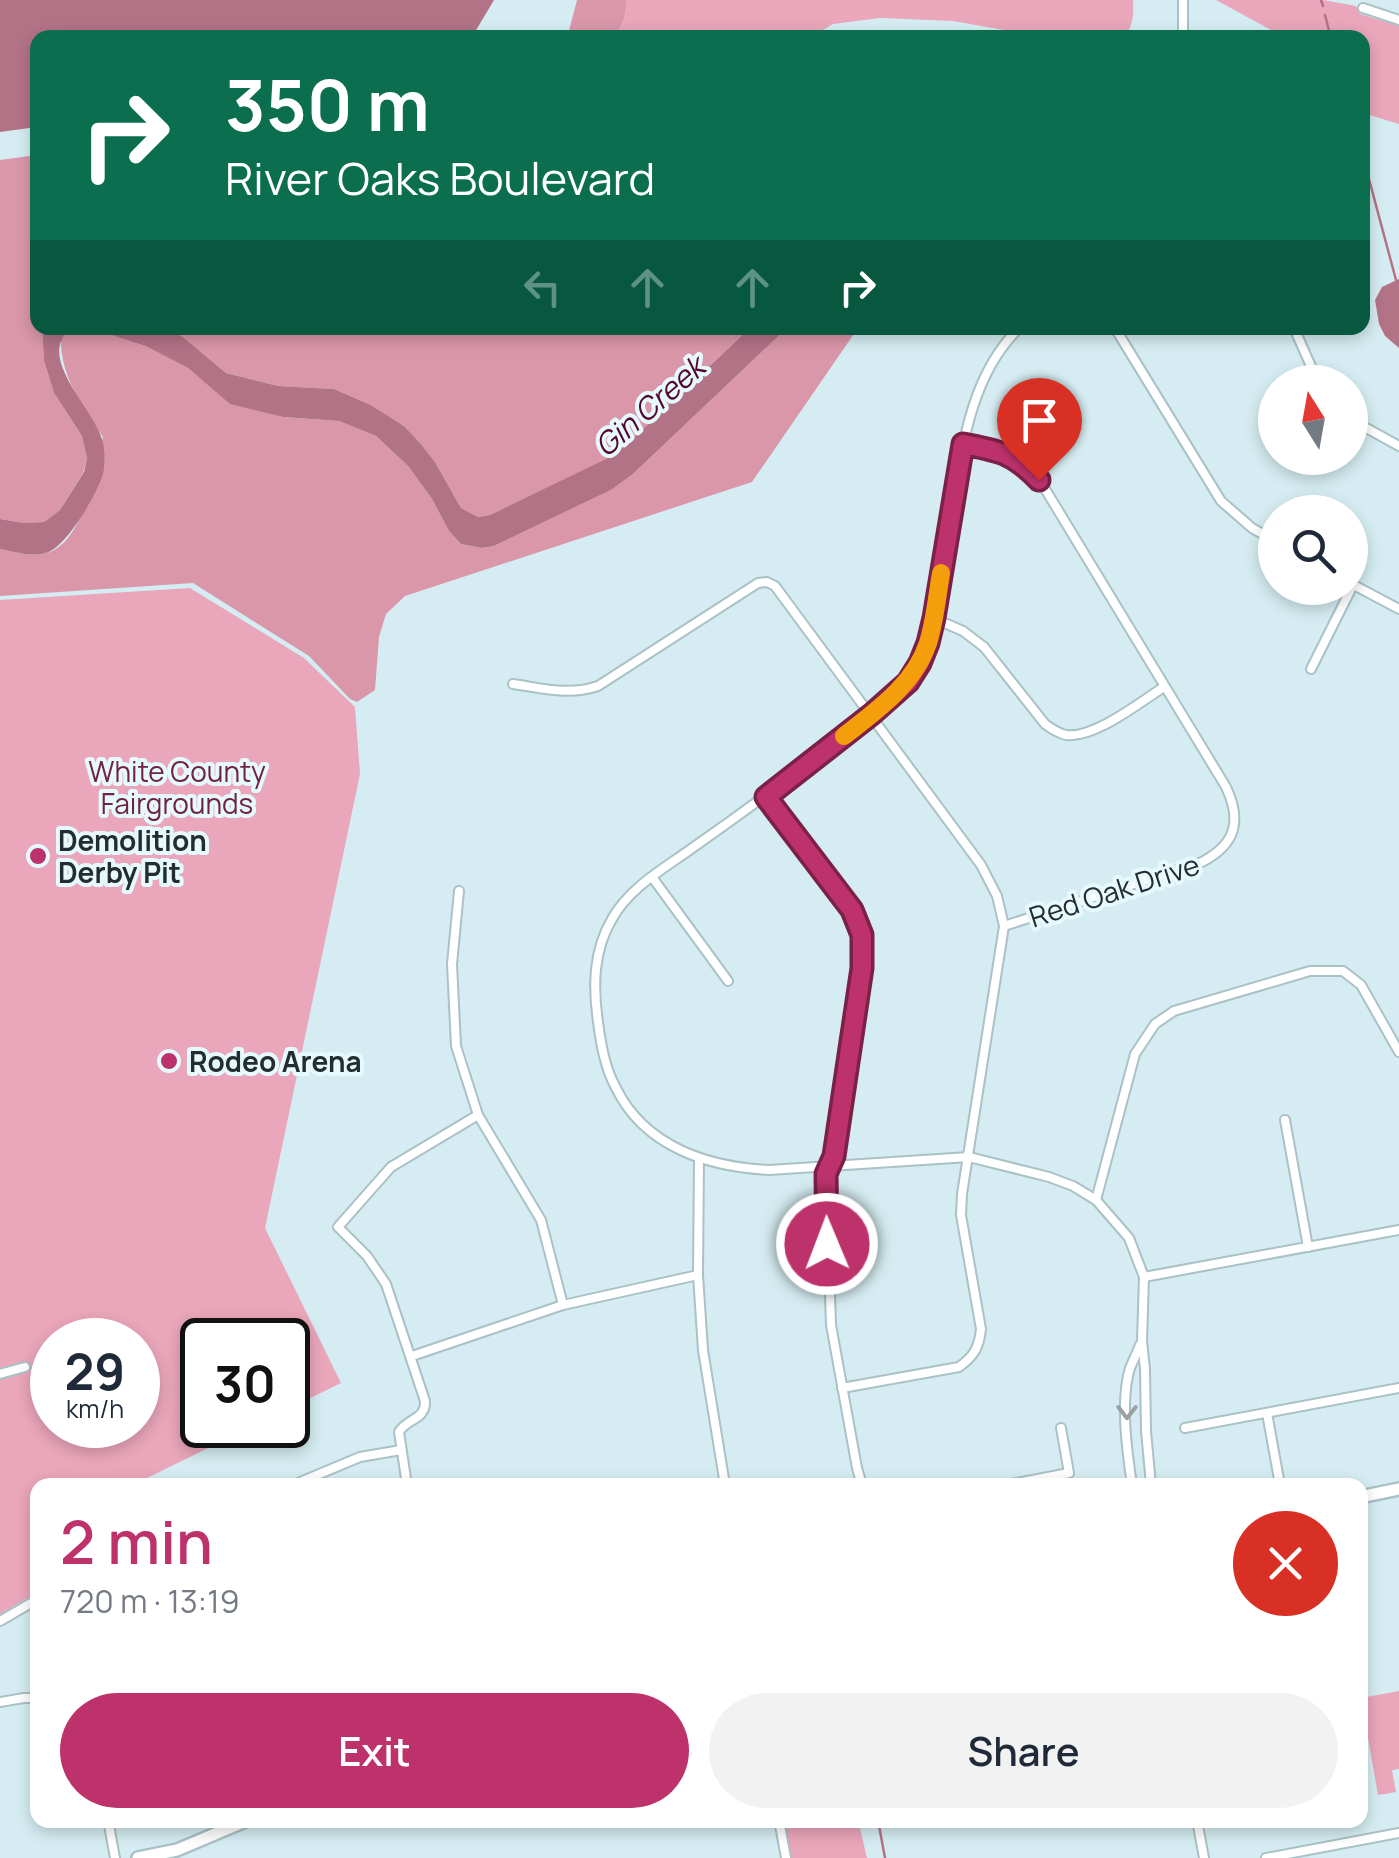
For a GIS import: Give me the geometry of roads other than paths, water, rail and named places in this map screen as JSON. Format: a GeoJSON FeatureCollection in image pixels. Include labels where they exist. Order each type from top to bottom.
{"type":"FeatureCollection","features":[{"type":"Feature","properties":{"kind":"street"},"geometry":{"type":"LineString","coordinates":[[1183,0],[1183,30]]}},
{"type":"Feature","properties":{"kind":"street"},"geometry":{"type":"LineString","coordinates":[[1363,8],[1399,20]]}},
{"type":"Feature","properties":{"kind":"street"},"geometry":{"type":"LineString","coordinates":[[1014,335],[984,375],[972,407],[934,618],[920,663],[908,682],[872,714],[626,898],[611,920],[594,974],[601,1044],[623,1102],[655,1134],[699,1159],[736,1168],[769,1170],[969,1157],[1049,1177],[1096,1200],[1129,1238],[1144,1277],[1142,1341],[1150,1478]]}},
{"type":"Feature","properties":{"kind":"street"},"geometry":{"type":"LineString","coordinates":[[1119,335],[1221,501],[1258,531]]}},
{"type":"Feature","properties":{"kind":"street"},"geometry":{"type":"LineString","coordinates":[[1297,335],[1310,365]]}},
{"type":"Feature","properties":{"kind":"street"},"geometry":{"type":"LineString","coordinates":[[1368,429],[1399,446]]}},
{"type":"Feature","properties":{"kind":"street","name":"Red Oak Drive"},"geometry":{"type":"LineString","coordinates":[[842,1388],[959,1366],[980,1345],[962,1194],[1004,926],[1202,862],[1223,848],[1234,829],[1230,796],[1039,480],[1010,456],[963,444]]}},
{"type":"Feature","properties":{"kind":"street"},"geometry":{"type":"LineString","coordinates":[[513,684],[567,692],[598,686],[758,583],[767,582],[775,586],[872,714],[981,865],[997,896],[1004,926]]}},
{"type":"Feature","properties":{"kind":"street"},"geometry":{"type":"LineString","coordinates":[[1368,593],[1399,609]]}},
{"type":"Feature","properties":{"kind":"street"},"geometry":{"type":"LineString","coordinates":[[1311,669],[1342,605]]}},
{"type":"Feature","properties":{"kind":"street"},"geometry":{"type":"LineString","coordinates":[[934,618],[963,631],[984,647],[1045,724],[1056,732],[1070,736],[1085,734],[1164,687]]}},
{"type":"Feature","properties":{"kind":"street"},"geometry":{"type":"LineString","coordinates":[[766,797],[852,910],[862,935],[862,968],[834,1156],[826,1174],[830,1312],[861,1478]]}},
{"type":"Feature","properties":{"kind":"street"},"geometry":{"type":"LineString","coordinates":[[652,877],[728,982]]}},
{"type":"Feature","properties":{"kind":"street"},"geometry":{"type":"LineString","coordinates":[[459,891],[452,964],[454,1032],[460,1060],[478,1115],[541,1220],[562,1305]]}},
{"type":"Feature","properties":{"kind":"street"},"geometry":{"type":"LineString","coordinates":[[1096,1200],[1135,1054],[1155,1024],[1174,1011],[1310,971],[1343,971],[1361,985],[1399,1052]]}},
{"type":"Feature","properties":{"kind":"street"},"geometry":{"type":"LineString","coordinates":[[406,1478],[399,1438],[402,1426],[426,1408],[412,1356],[377,1268],[338,1227],[391,1167],[478,1115]]}},
{"type":"Feature","properties":{"kind":"street"},"geometry":{"type":"LineString","coordinates":[[1285,1120],[1308,1247]]}},
{"type":"Feature","properties":{"kind":"street"},"geometry":{"type":"LineString","coordinates":[[699,1159],[698,1275],[703,1350],[725,1478]]}},
{"type":"Feature","properties":{"kind":"street"},"geometry":{"type":"LineString","coordinates":[[1144,1277],[1399,1230]]}},
{"type":"Feature","properties":{"kind":"street"},"geometry":{"type":"LineString","coordinates":[[412,1356],[562,1305],[698,1275]]}},
{"type":"Feature","properties":{"kind":"street"},"geometry":{"type":"LineString","coordinates":[[1131,1478],[1128,1384],[1142,1341]]}},
{"type":"Feature","properties":{"kind":"street"},"geometry":{"type":"LineString","coordinates":[[0,1374],[24,1366]]}},
{"type":"Feature","properties":{"kind":"street"},"geometry":{"type":"LineString","coordinates":[[1184,1428],[1399,1388]]}},
{"type":"Feature","properties":{"kind":"street"},"geometry":{"type":"LineString","coordinates":[[1267,1413],[1279,1478]]}},
{"type":"Feature","properties":{"kind":"street"},"geometry":{"type":"LineString","coordinates":[[1046,1478],[1069,1474],[1061,1428]]}},
{"type":"Feature","properties":{"kind":"street"},"geometry":{"type":"LineString","coordinates":[[309,1478],[360,1456],[401,1450]]}},
{"type":"Feature","properties":{"kind":"street"},"geometry":{"type":"LineString","coordinates":[[1368,1496],[1399,1490]]}},
{"type":"Feature","properties":{"kind":"street"},"geometry":{"type":"LineString","coordinates":[[0,1621],[30,1604]]}},
{"type":"Feature","properties":{"kind":"street"},"geometry":{"type":"LineString","coordinates":[[0,1702],[30,1698]]}},
{"type":"Feature","properties":{"kind":"street"},"geometry":{"type":"LineString","coordinates":[[109,1828],[115,1858]]}},
{"type":"Feature","properties":{"kind":"street"},"geometry":{"type":"LineString","coordinates":[[138,1858],[177,1850],[231,1828]]}},
{"type":"Feature","properties":{"kind":"street"},"geometry":{"type":"LineString","coordinates":[[780,1828],[786,1858]]}},
{"type":"Feature","properties":{"kind":"street"},"geometry":{"type":"LineString","coordinates":[[1198,1828],[1204,1858]]}},
{"type":"Feature","properties":{"kind":"street"},"geometry":{"type":"LineString","coordinates":[[1266,1858],[1399,1834]]}},
{"type":"Feature","properties":{"kind":"waterway"},"geometry":{"type":"LineString","coordinates":[[1321,0],[1323,6]]}},
{"type":"Feature","properties":{"kind":"waterway"},"geometry":{"type":"LineString","coordinates":[[1325,15],[1329,30]]}},
{"type":"Feature","properties":{"kind":"waterway"},"geometry":{"type":"LineString","coordinates":[[1370,183],[1396,280]]}},
{"type":"Feature","properties":{"kind":"waterway"},"geometry":{"type":"LineString","coordinates":[[879,1828],[885,1858]]}},
{"type":"Feature","properties":{"kind":"place","name":"Demolition Derby Pit"},"geometry":{"type":"Point","coordinates":[38,856]}},
{"type":"Feature","properties":{"kind":"place","name":"Rodeo Arena"},"geometry":{"type":"Point","coordinates":[169,1061]}},
{"type":"Feature","properties":{"kind":"water label","name":"Gin Creek"},"geometry":{"type":"Point","coordinates":[649,406]}},
{"type":"Feature","properties":{"kind":"park label","name":"White County Fairgrounds"},"geometry":{"type":"Point","coordinates":[177,787]}}]}
